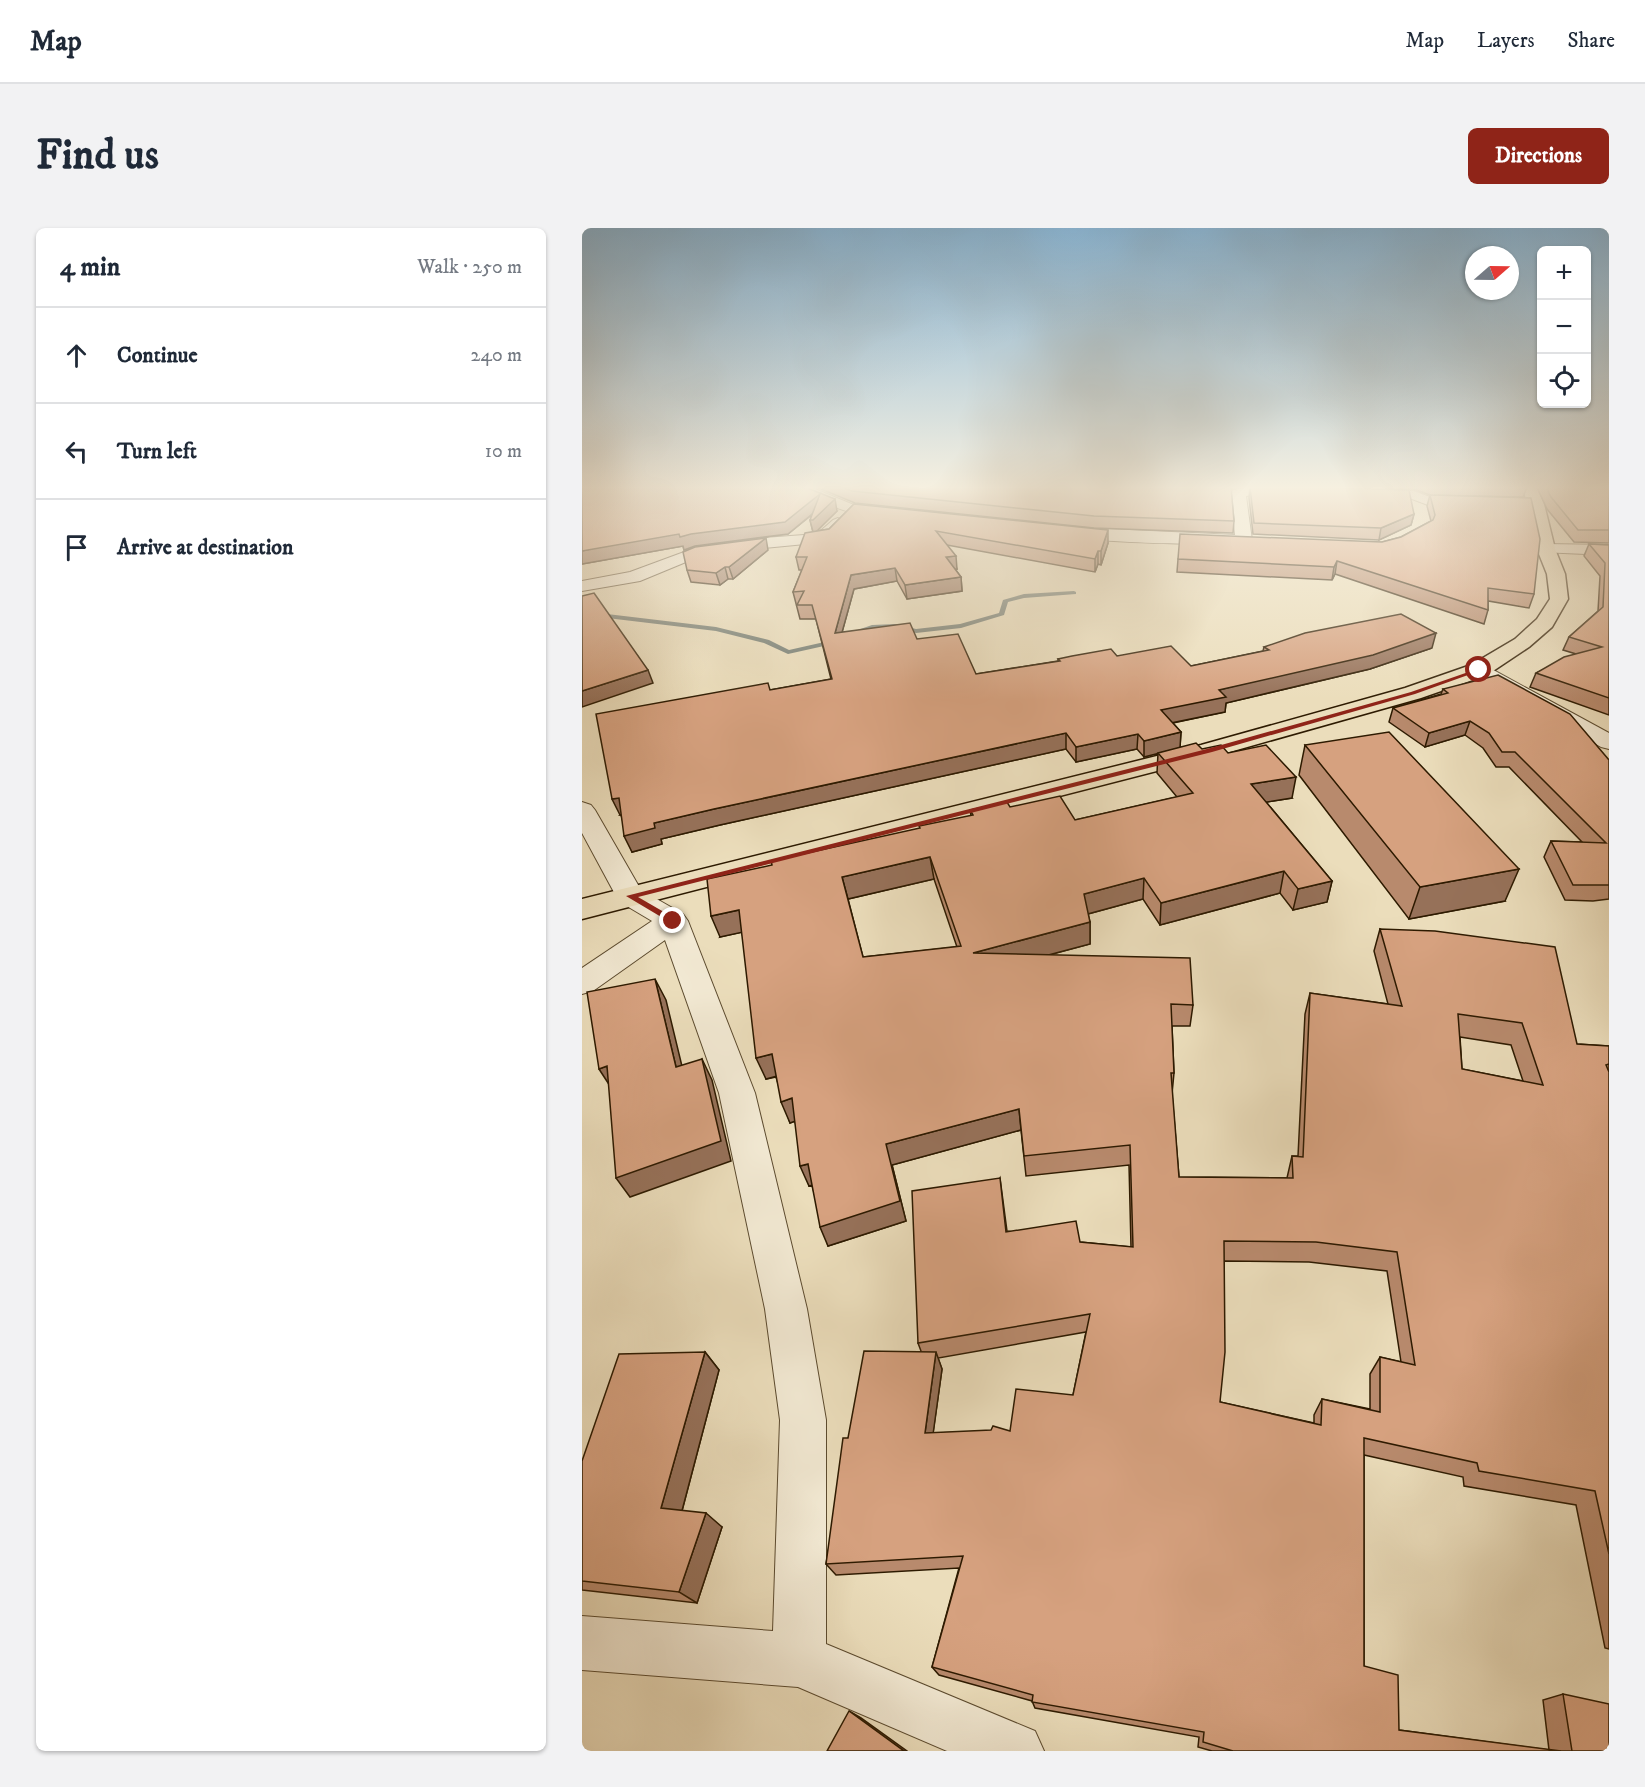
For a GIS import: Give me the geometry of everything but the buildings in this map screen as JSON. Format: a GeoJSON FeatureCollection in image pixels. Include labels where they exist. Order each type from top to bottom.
{"type":"FeatureCollection","features":[{"type":"Feature","properties":{"kind":"main road"},"geometry":{"type":"LineString","coordinates":[[582,909],[1210,750],[1413,693],[1479,670],[1521,644],[1545,623],[1559,599],[1556,574],[1550,558]]}},
{"type":"Feature","properties":{"kind":"street"},"geometry":{"type":"LineString","coordinates":[[582,586],[634,577],[682,558]]}},
{"type":"Feature","properties":{"kind":"street"},"geometry":{"type":"LineString","coordinates":[[1479,670],[1609,742]]}},
{"type":"Feature","properties":{"kind":"street"},"geometry":{"type":"LineString","coordinates":[[582,810],[630,896],[673,921],[737,1093],[786,1309],[803,1420],[800,1660]]}},
{"type":"Feature","properties":{"kind":"street"},"geometry":{"type":"LineString","coordinates":[[582,983],[673,921]]}},
{"type":"Feature","properties":{"kind":"street"},"geometry":{"type":"LineString","coordinates":[[582,1643],[800,1660],[1015,1751]]}},
{"type":"Feature","properties":{"kind":"waterway"},"geometry":{"type":"LineString","coordinates":[[852,633],[872,627],[896,626],[916,631],[961,626],[1002,614],[1005,601],[1024,596],[1074,593]]}},
{"type":"Feature","properties":{"kind":"waterway"},"geometry":{"type":"LineString","coordinates":[[582,611],[742,634],[788,652],[835,640]]}},
{"type":"Feature","properties":{"kind":"route"},"geometry":{"type":"LineString","coordinates":[[673,921],[630,896],[1210,750],[1413,693],[1479,670]]}}]}
